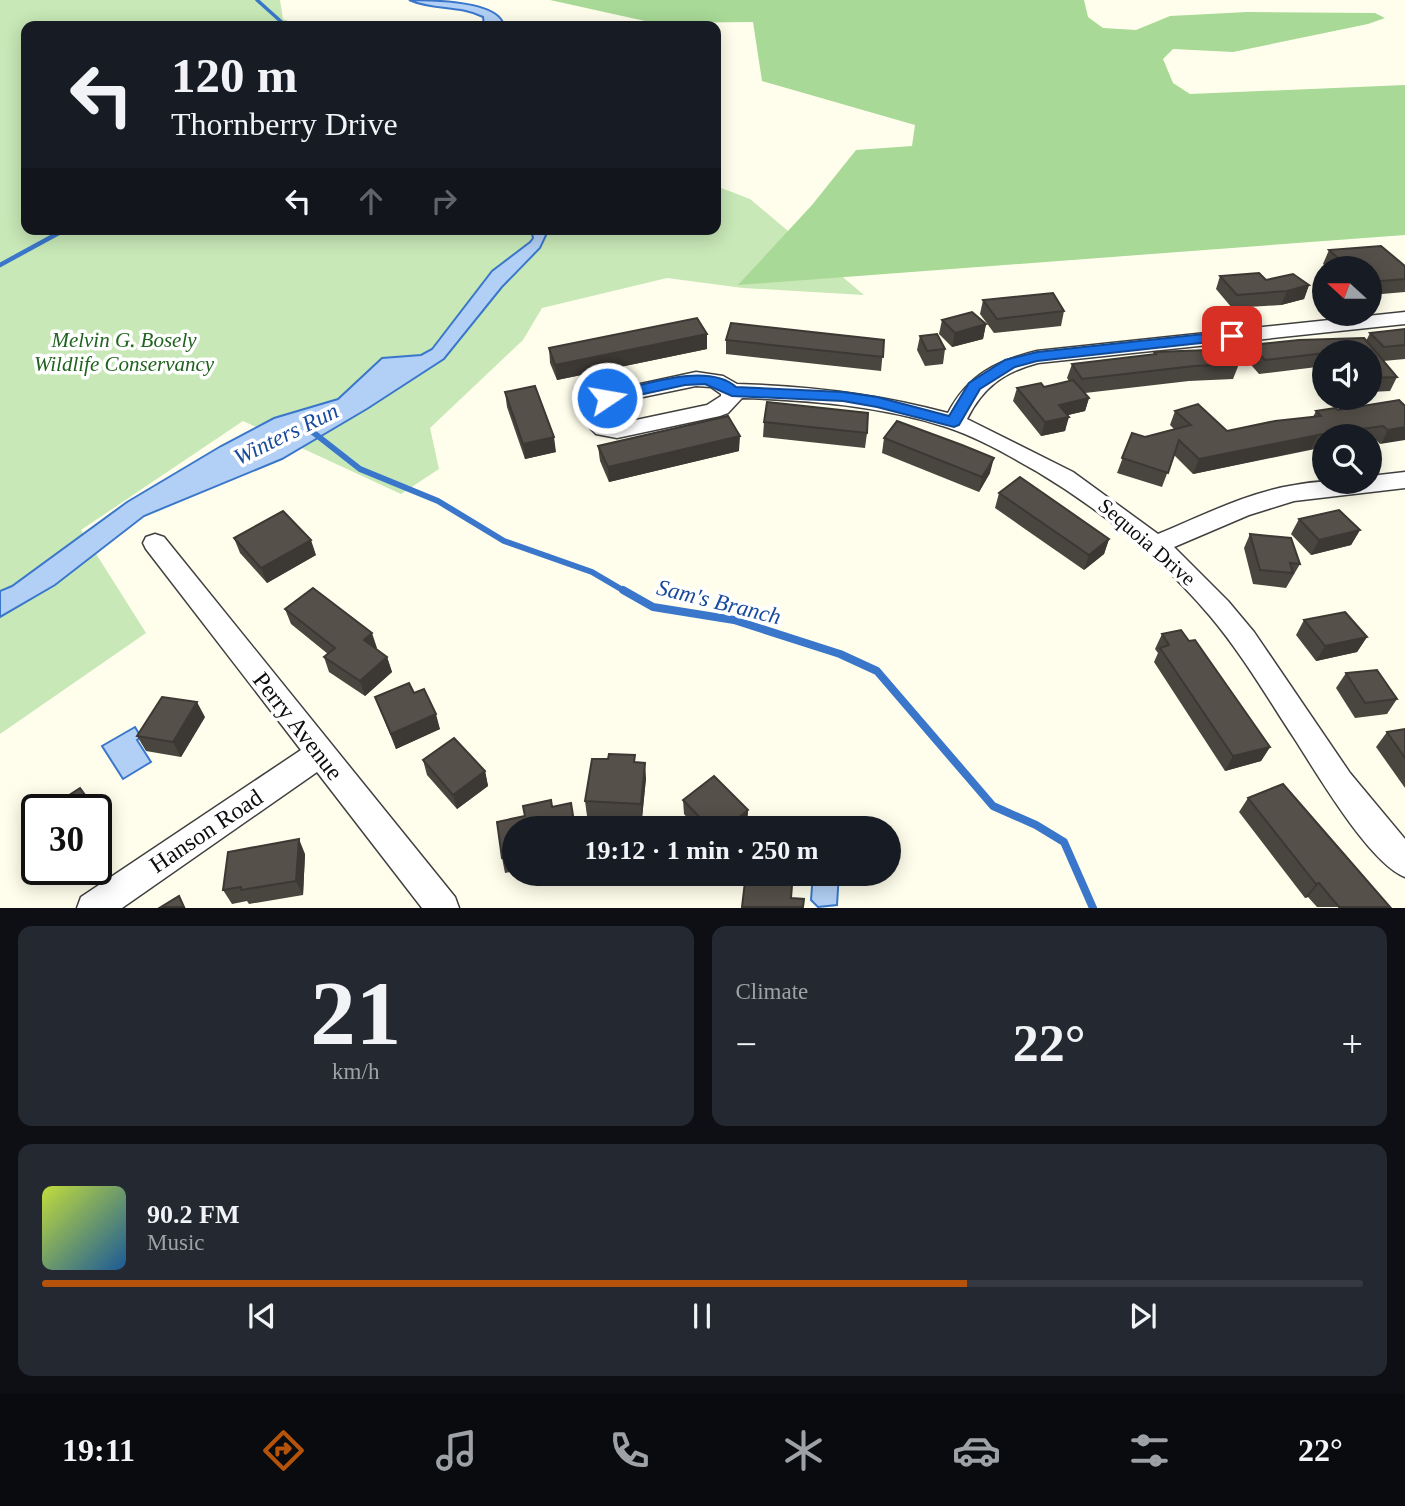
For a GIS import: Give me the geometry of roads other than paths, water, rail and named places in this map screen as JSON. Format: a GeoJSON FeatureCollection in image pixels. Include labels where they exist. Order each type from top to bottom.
{"type":"FeatureCollection","features":[{"type":"Feature","properties":{"kind":"street"},"geometry":{"type":"LineString","coordinates":[[954,422],[974,386],[1010,363],[1037,357],[1405,318]]}},
{"type":"Feature","properties":{"kind":"street","name":"Sequoia Drive"},"geometry":{"type":"LineString","coordinates":[[732,391],[727,404],[712,411],[617,430],[604,429],[590,417],[591,410],[607,398],[685,380],[716,381],[732,391],[843,397],[877,402],[954,422],[1032,458],[1118,513],[1200,587],[1243,638],[1348,795],[1405,862]]}},
{"type":"Feature","properties":{"kind":"street"},"geometry":{"type":"LineString","coordinates":[[1155,545],[1241,509],[1293,493],[1405,480]]}},
{"type":"Feature","properties":{"kind":"street","name":"Perry Avenue"},"geometry":{"type":"LineString","coordinates":[[155,543],[443,908]]}},
{"type":"Feature","properties":{"kind":"street","name":"Hanson Road"},"geometry":{"type":"LineString","coordinates":[[93,908],[319,754]]}},
{"type":"Feature","properties":{"kind":"water"},"geometry":{"type":"Polygon","coordinates":[[[409,0],[448,1],[478,6],[491,11],[502,21],[483,21],[483,17],[474,13],[409,0]]]}},
{"type":"Feature","properties":{"kind":"water","name":"Winters Run"},"geometry":{"type":"Polygon","coordinates":[[[532,235],[546,235],[540,248],[502,287],[444,359],[367,409],[282,459],[144,516],[55,585],[0,617],[0,591],[12,586],[127,502],[274,418],[338,399],[382,358],[421,355],[432,349],[492,271],[533,238],[532,235]]]}},
{"type":"Feature","properties":{"kind":"water"},"geometry":{"type":"Polygon","coordinates":[[[135,727],[141,737],[137,740],[151,762],[123,779],[102,746],[135,727]]]}},
{"type":"Feature","properties":{"kind":"water"},"geometry":{"type":"Polygon","coordinates":[[[812,886],[838,886],[837,905],[818,907],[811,900],[812,886]]]}},
{"type":"Feature","properties":{"kind":"waterway"},"geometry":{"type":"LineString","coordinates":[[257,0],[280,21]]}},
{"type":"Feature","properties":{"kind":"waterway"},"geometry":{"type":"LineString","coordinates":[[0,265],[55,235]]}},
{"type":"Feature","properties":{"kind":"waterway","name":"Sam's Branch"},"geometry":{"type":"LineString","coordinates":[[314,433],[360,469],[438,501],[504,541],[592,572],[626,592]]}},
{"type":"Feature","properties":{"kind":"waterway","name":"Sam's Branch"},"geometry":{"type":"LineString","coordinates":[[623,590],[653,607],[734,620],[840,654],[877,671],[993,806],[1036,825],[1064,842],[1093,908]]}},
{"type":"Feature","properties":{"kind":"park label","name":"Melvin G. Bosely Wildlife Conservancy"},"geometry":{"type":"Point","coordinates":[124,352]}}]}
